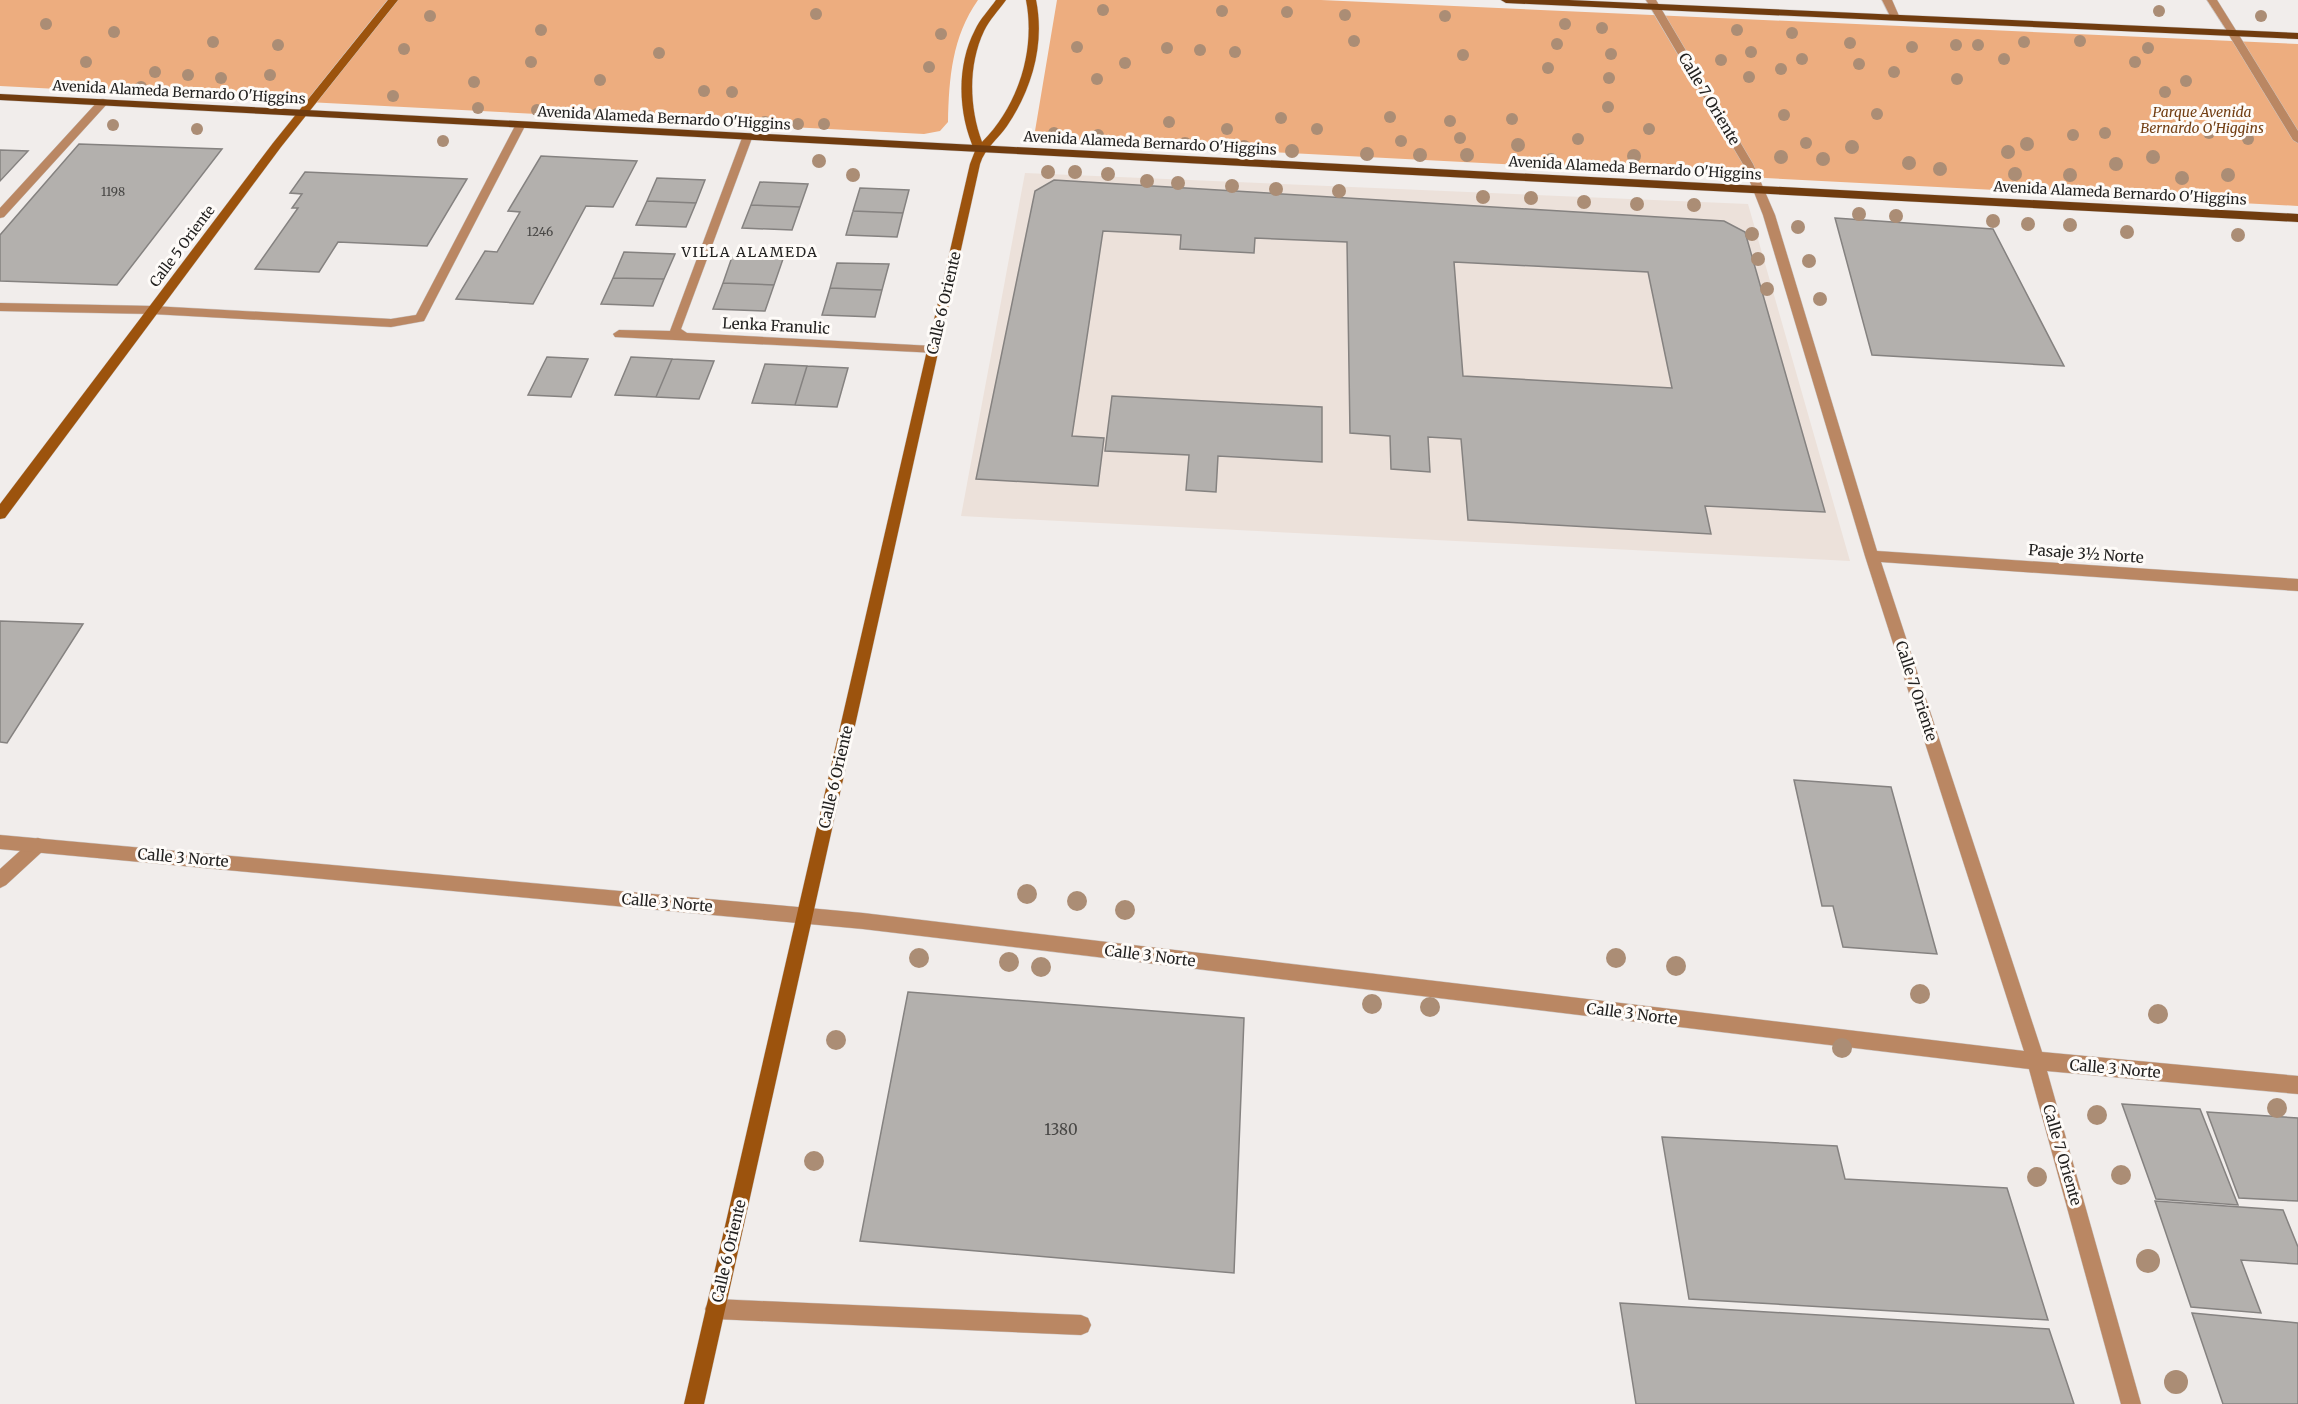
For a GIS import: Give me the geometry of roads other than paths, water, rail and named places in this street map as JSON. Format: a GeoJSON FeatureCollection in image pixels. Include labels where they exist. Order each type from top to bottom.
{"type":"FeatureCollection","features":[{"type":"Feature","properties":{"kind":"main road","name":"Calle 5 Oriente"},"geometry":{"type":"LineString","coordinates":[[0,514],[152,310],[302,114],[393,0]]}},
{"type":"Feature","properties":{"kind":"main road"},"geometry":{"type":"LineString","coordinates":[[1001,0],[980,29],[969,61],[966,93],[971,130],[979,150],[998,131],[1017,97],[1032,58],[1035,12],[1031,0]]}},
{"type":"Feature","properties":{"kind":"main road"},"geometry":{"type":"LineString","coordinates":[[1506,0],[1653,4],[2298,36]]}},
{"type":"Feature","properties":{"kind":"main road","name":"Avenida Alameda Bernardo O'Higgins"},"geometry":{"type":"LineString","coordinates":[[0,97],[2298,218]]}},
{"type":"Feature","properties":{"kind":"main road","name":"Calle 6 Oriente"},"geometry":{"type":"LineString","coordinates":[[694,1404],[979,150]]}},
{"type":"Feature","properties":{"kind":"street"},"geometry":{"type":"LineString","coordinates":[[1887,0],[1894,16]]}},
{"type":"Feature","properties":{"kind":"street"},"geometry":{"type":"LineString","coordinates":[[2212,0],[2298,140]]}},
{"type":"Feature","properties":{"kind":"street","name":"Calle 7 Oriente"},"geometry":{"type":"LineString","coordinates":[[1653,4],[1748,164],[1760,189],[1872,556],[2036,1062],[2131,1404]]}},
{"type":"Feature","properties":{"kind":"street"},"geometry":{"type":"LineString","coordinates":[[0,215],[103,102]]}},
{"type":"Feature","properties":{"kind":"street"},"geometry":{"type":"LineString","coordinates":[[0,307],[152,310],[391,322],[420,318],[520,126]]}},
{"type":"Feature","properties":{"kind":"street"},"geometry":{"type":"LineString","coordinates":[[680,334],[675,330],[747,138]]}},
{"type":"Feature","properties":{"kind":"street","name":"Lenka Franulic"},"geometry":{"type":"LineString","coordinates":[[619,334],[667,336],[680,334],[685,337],[933,350]]}},
{"type":"Feature","properties":{"kind":"street","name":"Pasaje 3½ Norte"},"geometry":{"type":"LineString","coordinates":[[1872,556],[2298,585]]}},
{"type":"Feature","properties":{"kind":"street","name":"Calle 3 Norte"},"geometry":{"type":"LineString","coordinates":[[0,842],[804,916],[2036,1062],[2298,1085]]}},
{"type":"Feature","properties":{"kind":"street"},"geometry":{"type":"LineString","coordinates":[[0,880],[38,845]]}},
{"type":"Feature","properties":{"kind":"street"},"geometry":{"type":"LineString","coordinates":[[715,1309],[1081,1325]]}},
{"type":"Feature","properties":{"kind":"district","name":"VILLA ALAMEDA"},"geometry":{"type":"Point","coordinates":[750,252]}},
{"type":"Feature","properties":{"kind":"park label","name":"Parque Avenida Bernardo O'Higgins"},"geometry":{"type":"Point","coordinates":[2202,120]}}]}
